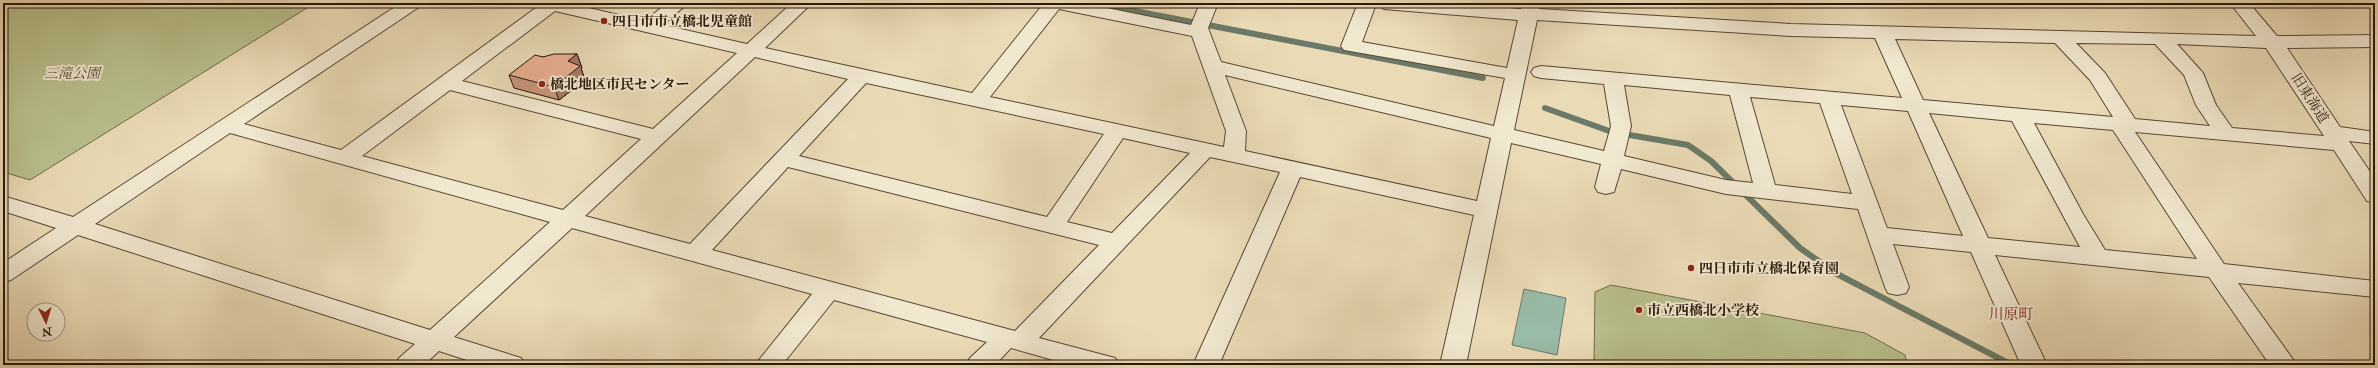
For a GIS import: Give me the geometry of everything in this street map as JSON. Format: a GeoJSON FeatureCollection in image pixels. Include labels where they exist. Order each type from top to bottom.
{"type":"FeatureCollection","features":[{"type":"Feature","properties":{"kind":"street"},"geometry":{"type":"LineString","coordinates":[[3,274],[414,3]]}},
{"type":"Feature","properties":{"kind":"street"},"geometry":{"type":"LineString","coordinates":[[647,28],[679,3]]}},
{"type":"Feature","properties":{"kind":"street"},"geometry":{"type":"LineString","coordinates":[[408,365],[803,3]]}},
{"type":"Feature","properties":{"kind":"street"},"geometry":{"type":"LineString","coordinates":[[976,101],[1054,3],[1203,20],[1213,66],[1236,131],[1234,156]]}},
{"type":"Feature","properties":{"kind":"street"},"geometry":{"type":"LineString","coordinates":[[1367,3],[1351,46],[1502,73]]}},
{"type":"Feature","properties":{"kind":"street"},"geometry":{"type":"LineString","coordinates":[[1384,3],[1530,9],[1551,14],[1792,30],[2061,38],[2160,38],[2272,42],[2375,41]]}},
{"type":"Feature","properties":{"kind":"street","name":"旧東海道"},"geometry":{"type":"LineString","coordinates":[[2239,3],[2281,53],[2375,196]]}},
{"type":"Feature","properties":{"kind":"street"},"geometry":{"type":"LineString","coordinates":[[345,158],[447,83],[550,4],[647,28],[862,76],[1487,210]]}},
{"type":"Feature","properties":{"kind":"street"},"geometry":{"type":"LineString","coordinates":[[1453,365],[1530,9]]}},
{"type":"Feature","properties":{"kind":"street"},"geometry":{"type":"LineString","coordinates":[[1882,32],[2034,365]]}},
{"type":"Feature","properties":{"kind":"street"},"geometry":{"type":"LineString","coordinates":[[2061,38],[2098,77],[2124,125],[2217,271],[2284,365]]}},
{"type":"Feature","properties":{"kind":"street"},"geometry":{"type":"LineString","coordinates":[[2160,38],[2193,74],[2206,105],[2226,134]]}},
{"type":"Feature","properties":{"kind":"street"},"geometry":{"type":"LineString","coordinates":[[1213,66],[1504,133],[1726,188],[1866,203]]}},
{"type":"Feature","properties":{"kind":"street"},"geometry":{"type":"LineString","coordinates":[[1541,72],[2226,134],[2375,138]]}},
{"type":"Feature","properties":{"kind":"street"},"geometry":{"type":"LineString","coordinates":[[696,253],[862,76]]}},
{"type":"Feature","properties":{"kind":"street"},"geometry":{"type":"LineString","coordinates":[[1606,186],[1620,132],[1613,79]]}},
{"type":"Feature","properties":{"kind":"street"},"geometry":{"type":"LineString","coordinates":[[447,83],[658,137]]}},
{"type":"Feature","properties":{"kind":"street"},"geometry":{"type":"LineString","coordinates":[[1738,89],[1762,191]]}},
{"type":"Feature","properties":{"kind":"street"},"geometry":{"type":"LineString","coordinates":[[1828,97],[1897,287]]}},
{"type":"Feature","properties":{"kind":"street"},"geometry":{"type":"LineString","coordinates":[[2020,116],[2072,214],[2098,257]]}},
{"type":"Feature","properties":{"kind":"street"},"geometry":{"type":"LineString","coordinates":[[227,126],[1106,365]]}},
{"type":"Feature","properties":{"kind":"street"},"geometry":{"type":"LineString","coordinates":[[1053,226],[1117,131]]}},
{"type":"Feature","properties":{"kind":"street"},"geometry":{"type":"LineString","coordinates":[[979,365],[1013,340],[1117,242],[1206,150]]}},
{"type":"Feature","properties":{"kind":"street"},"geometry":{"type":"LineString","coordinates":[[783,159],[1117,242]]}},
{"type":"Feature","properties":{"kind":"street"},"geometry":{"type":"LineString","coordinates":[[1206,365],[1292,168]]}},
{"type":"Feature","properties":{"kind":"street"},"geometry":{"type":"LineString","coordinates":[[3,203],[512,365]]}},
{"type":"Feature","properties":{"kind":"street"},"geometry":{"type":"LineString","coordinates":[[1878,235],[2098,257],[2375,289]]}},
{"type":"Feature","properties":{"kind":"street"},"geometry":{"type":"LineString","coordinates":[[768,365],[829,290]]}},
{"type":"Feature","properties":{"kind":"green space","name":"三滝公園"},"geometry":{"type":"Polygon","coordinates":[[[3,3],[315,3],[30,180],[3,172],[3,3]]]}},
{"type":"Feature","properties":{"kind":"green space"},"geometry":{"type":"Polygon","coordinates":[[[1611,285],[1865,333],[1905,355],[1907,365],[1594,365],[1595,292],[1611,285]]]}},
{"type":"Feature","properties":{"kind":"shaded area"},"geometry":{"type":"Polygon","coordinates":[[[1524,289],[1566,298],[1557,355],[1512,345],[1524,289]]]}},
{"type":"Feature","properties":{"kind":"building"},"geometry":{"type":"Polygon","coordinates":[[[554,54],[577,54],[568,61],[580,66],[554,87],[509,75],[535,55],[543,57],[554,54]]]}},
{"type":"Feature","properties":{"kind":"waterway"},"geometry":{"type":"LineString","coordinates":[[1093,3],[1483,78]]}},
{"type":"Feature","properties":{"kind":"waterway"},"geometry":{"type":"LineString","coordinates":[[1545,108],[1612,132],[1688,145],[1711,161],[1800,248],[1837,274],[2012,365]]}},
{"type":"Feature","properties":{"kind":"place","name":"四日市市立橋北児童館"},"geometry":{"type":"Point","coordinates":[604,21]}},
{"type":"Feature","properties":{"kind":"place","name":"橋北地区市民センター"},"geometry":{"type":"Point","coordinates":[542,84]}},
{"type":"Feature","properties":{"kind":"place","name":"四日市市立橋北保育園"},"geometry":{"type":"Point","coordinates":[1691,268]}},
{"type":"Feature","properties":{"kind":"place","name":"市立西橋北小学校"},"geometry":{"type":"Point","coordinates":[1639,310]}},
{"type":"Feature","properties":{"kind":"district","name":"川原町"},"geometry":{"type":"Point","coordinates":[2011,314]}}]}
